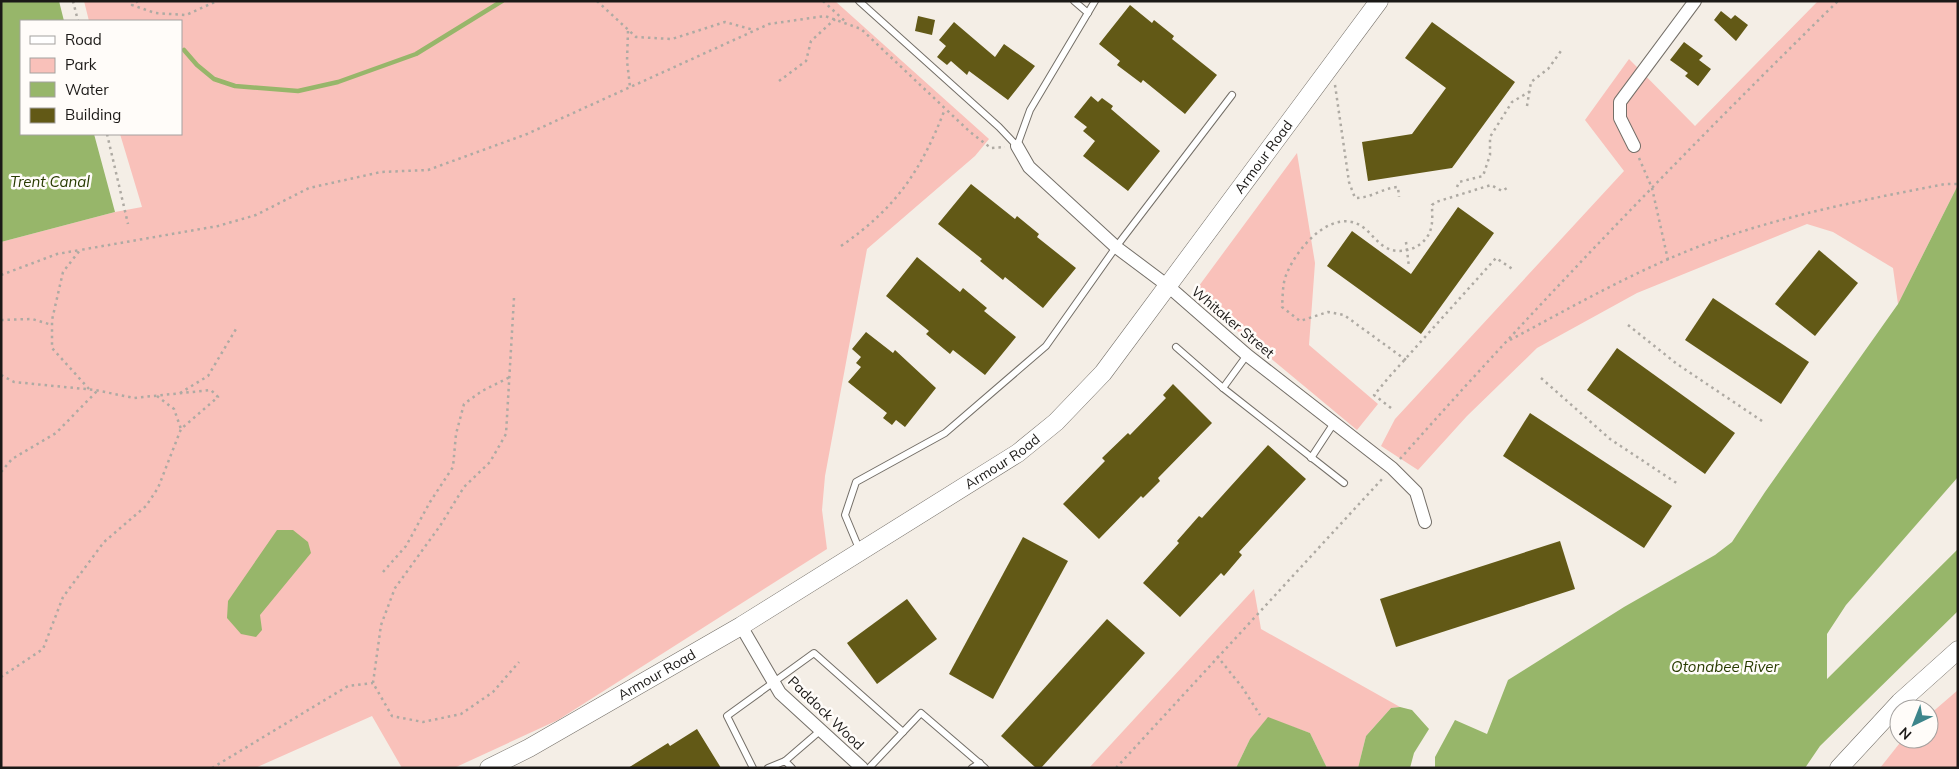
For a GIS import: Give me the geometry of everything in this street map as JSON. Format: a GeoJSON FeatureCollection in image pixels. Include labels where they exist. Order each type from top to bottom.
{"type":"FeatureCollection","features":[{"type":"Feature","properties":{"kind":"main road","name":"Armour Road"},"geometry":{"type":"LineString","coordinates":[[489,768],[529,748],[740,626],[1018,453],[1056,422],[1103,373],[1379,1]]}},
{"type":"Feature","properties":{"kind":"main road"},"geometry":{"type":"LineString","coordinates":[[1839,768],[1900,702],[1958,650]]}},
{"type":"Feature","properties":{"kind":"street"},"geometry":{"type":"LineString","coordinates":[[1634,146],[1620,118],[1620,102],[1695,1]]}},
{"type":"Feature","properties":{"kind":"street","name":"Whitaker Street"},"geometry":{"type":"LineString","coordinates":[[1017,146],[1029,167],[1116,247],[1168,286],[1247,354],[1392,468],[1416,492],[1425,522]]}},
{"type":"Feature","properties":{"kind":"street","name":"Paddock Wood"},"geometry":{"type":"LineString","coordinates":[[740,626],[780,693],[862,768]]}},
{"type":"Feature","properties":{"kind":"lane"},"geometry":{"type":"LineString","coordinates":[[859,1],[999,127],[1017,146],[1030,110],[1095,1]]}},
{"type":"Feature","properties":{"kind":"lane"},"geometry":{"type":"LineString","coordinates":[[1074,1],[1088,14]]}},
{"type":"Feature","properties":{"kind":"lane"},"geometry":{"type":"LineString","coordinates":[[860,551],[845,515],[856,482],[945,433],[1046,346],[1116,247],[1232,95]]}},
{"type":"Feature","properties":{"kind":"lane"},"geometry":{"type":"LineString","coordinates":[[1176,347],[1223,388],[1344,483]]}},
{"type":"Feature","properties":{"kind":"lane"},"geometry":{"type":"LineString","coordinates":[[1223,388],[1247,354]]}},
{"type":"Feature","properties":{"kind":"lane"},"geometry":{"type":"LineString","coordinates":[[1311,458],[1334,423]]}},
{"type":"Feature","properties":{"kind":"lane"},"geometry":{"type":"LineString","coordinates":[[753,768],[727,716],[772,681],[814,653],[903,732]]}},
{"type":"Feature","properties":{"kind":"lane"},"geometry":{"type":"LineString","coordinates":[[869,768],[920,713],[982,766]]}},
{"type":"Feature","properties":{"kind":"lane"},"geometry":{"type":"LineString","coordinates":[[768,768],[785,761],[820,730]]}},
{"type":"Feature","properties":{"kind":"lane"},"geometry":{"type":"LineString","coordinates":[[785,761],[792,768]]}},
{"type":"Feature","properties":{"kind":"lane"},"geometry":{"type":"LineString","coordinates":[[972,768],[982,766]]}},
{"type":"Feature","properties":{"kind":"path"},"geometry":{"type":"LineString","coordinates":[[72,1],[78,20]]}},
{"type":"Feature","properties":{"kind":"path"},"geometry":{"type":"LineString","coordinates":[[138,1],[132,5],[155,13],[186,15],[217,1]]}},
{"type":"Feature","properties":{"kind":"path"},"geometry":{"type":"LineString","coordinates":[[597,1],[636,37],[672,39],[725,22],[755,31]]}},
{"type":"Feature","properties":{"kind":"path"},"geometry":{"type":"LineString","coordinates":[[823,1],[848,24]]}},
{"type":"Feature","properties":{"kind":"path"},"geometry":{"type":"LineString","coordinates":[[1116,768],[1506,342],[1718,118],[1838,1]]}},
{"type":"Feature","properties":{"kind":"path"},"geometry":{"type":"LineString","coordinates":[[1,275],[57,254],[218,226],[256,215],[309,188],[381,172],[428,170],[527,134],[769,24],[825,16],[861,29],[944,108],[991,148],[1017,146]]}},
{"type":"Feature","properties":{"kind":"path"},"geometry":{"type":"LineString","coordinates":[[779,81],[806,60],[811,41],[835,19]]}},
{"type":"Feature","properties":{"kind":"path"},"geometry":{"type":"LineString","coordinates":[[628,31],[627,61],[630,87]]}},
{"type":"Feature","properties":{"kind":"path"},"geometry":{"type":"LineString","coordinates":[[1527,106],[1531,82],[1548,69],[1561,51]]}},
{"type":"Feature","properties":{"kind":"path"},"geometry":{"type":"LineString","coordinates":[[1335,84],[1349,182],[1355,198],[1368,198],[1389,188],[1398,187],[1400,197]]}},
{"type":"Feature","properties":{"kind":"path"},"geometry":{"type":"LineString","coordinates":[[1457,187],[1458,182],[1483,176],[1490,155],[1490,136],[1512,102],[1529,92]]}},
{"type":"Feature","properties":{"kind":"path"},"geometry":{"type":"LineString","coordinates":[[841,246],[862,232],[896,200],[929,148],[944,108]]}},
{"type":"Feature","properties":{"kind":"path"},"geometry":{"type":"LineString","coordinates":[[107,135],[128,224]]}},
{"type":"Feature","properties":{"kind":"path"},"geometry":{"type":"LineString","coordinates":[[1634,146],[1652,188],[1668,260]]}},
{"type":"Feature","properties":{"kind":"path"},"geometry":{"type":"LineString","coordinates":[[1506,342],[1590,297],[1668,260],[1731,235],[1834,206],[1944,184],[1958,184]]}},
{"type":"Feature","properties":{"kind":"path"},"geometry":{"type":"LineString","coordinates":[[1406,360],[1344,315],[1328,312],[1300,321],[1282,307],[1286,275],[1298,251],[1328,226],[1350,222],[1365,228],[1385,248],[1406,251],[1420,245],[1431,229],[1432,205],[1436,202],[1491,185],[1502,191],[1507,188]]}},
{"type":"Feature","properties":{"kind":"path"},"geometry":{"type":"LineString","coordinates":[[1406,242],[1409,267]]}},
{"type":"Feature","properties":{"kind":"path"},"geometry":{"type":"LineString","coordinates":[[80,250],[64,272],[52,325],[52,348],[89,389]]}},
{"type":"Feature","properties":{"kind":"path"},"geometry":{"type":"LineString","coordinates":[[1391,408],[1374,395],[1496,258],[1514,270]]}},
{"type":"Feature","properties":{"kind":"path"},"geometry":{"type":"LineString","coordinates":[[514,298],[506,434],[490,462],[464,487],[440,526],[395,588],[381,625],[373,683],[392,716],[423,722],[461,714],[493,692],[519,662]]}},
{"type":"Feature","properties":{"kind":"path"},"geometry":{"type":"LineString","coordinates":[[1,320],[32,319],[52,325]]}},
{"type":"Feature","properties":{"kind":"path"},"geometry":{"type":"LineString","coordinates":[[1628,324],[1677,364],[1765,423]]}},
{"type":"Feature","properties":{"kind":"path"},"geometry":{"type":"LineString","coordinates":[[179,393],[208,376],[236,329]]}},
{"type":"Feature","properties":{"kind":"path"},"geometry":{"type":"LineString","coordinates":[[1,375],[14,382],[98,390],[134,398],[211,390],[218,397],[181,429],[158,488],[146,506],[104,542],[63,598],[43,649],[1,677]]}},
{"type":"Feature","properties":{"kind":"path"},"geometry":{"type":"LineString","coordinates":[[383,572],[406,546],[430,502],[453,467],[456,434],[464,404],[482,391],[510,377]]}},
{"type":"Feature","properties":{"kind":"path"},"geometry":{"type":"LineString","coordinates":[[1541,378],[1610,439],[1678,484]]}},
{"type":"Feature","properties":{"kind":"path"},"geometry":{"type":"LineString","coordinates":[[1,472],[12,459],[56,433],[98,390]]}},
{"type":"Feature","properties":{"kind":"path"},"geometry":{"type":"LineString","coordinates":[[157,396],[174,409],[181,429]]}},
{"type":"Feature","properties":{"kind":"path"},"geometry":{"type":"LineString","coordinates":[[1217,656],[1242,687],[1260,715]]}},
{"type":"Feature","properties":{"kind":"path"},"geometry":{"type":"LineString","coordinates":[[212,768],[348,686],[373,683]]}},
{"type":"Feature","properties":{"kind":"green space"},"geometry":{"type":"Polygon","coordinates":[[[84,1],[835,1],[989,139],[975,156],[867,249],[825,476],[822,510],[827,549],[558,720],[454,768],[402,768],[372,716],[255,768],[1,768],[1,242],[115,212],[142,207],[120,135],[182,135],[182,20],[89,20],[84,1]]]}},
{"type":"Feature","properties":{"kind":"green space"},"geometry":{"type":"Polygon","coordinates":[[[1818,1],[1958,1],[1958,185],[1898,304],[1893,268],[1833,232],[1807,224],[1637,293],[1537,348],[1467,416],[1418,470],[1381,446],[1395,419],[1624,171],[1585,120],[1629,59],[1695,126],[1818,1]]]}},
{"type":"Feature","properties":{"kind":"green space"},"geometry":{"type":"Polygon","coordinates":[[[1297,153],[1315,263],[1309,345],[1378,404],[1357,430],[1193,294],[1297,153]]]}},
{"type":"Feature","properties":{"kind":"green space"},"geometry":{"type":"Polygon","coordinates":[[[1254,589],[1261,629],[1400,707],[1391,708],[1366,736],[1358,768],[1327,768],[1310,733],[1268,718],[1250,739],[1236,768],[1089,768],[1254,589]]]}},
{"type":"Feature","properties":{"kind":"green space"},"geometry":{"type":"Polygon","coordinates":[[[1958,690],[1958,768],[1880,768],[1895,749],[1939,749],[1939,706],[1958,690]]]}},
{"type":"Feature","properties":{"kind":"water","name":"Trent Canal"},"geometry":{"type":"Polygon","coordinates":[[[1,1],[59,1],[64,20],[20,20],[20,135],[94,135],[115,212],[1,242],[1,1]]]}},
{"type":"Feature","properties":{"kind":"water","name":"Otonabee River"},"geometry":{"type":"Polygon","coordinates":[[[1958,185],[1958,477],[1846,605],[1827,634],[1827,679],[1958,549],[1958,611],[1820,746],[1805,768],[1435,768],[1435,757],[1455,720],[1487,734],[1508,680],[1624,607],[1715,555],[1732,542],[1765,492],[1898,304],[1958,185]]]}},
{"type":"Feature","properties":{"kind":"water"},"geometry":{"type":"Polygon","coordinates":[[[277,530],[293,530],[308,542],[311,553],[260,615],[262,630],[256,637],[241,634],[227,618],[228,601],[277,530]]]}},
{"type":"Feature","properties":{"kind":"water"},"geometry":{"type":"Polygon","coordinates":[[[1400,707],[1412,710],[1429,729],[1414,753],[1410,768],[1358,768],[1366,736],[1391,708],[1400,707]]]}},
{"type":"Feature","properties":{"kind":"water"},"geometry":{"type":"Polygon","coordinates":[[[1268,717],[1310,733],[1327,768],[1236,768],[1250,739],[1268,717]]]}},
{"type":"Feature","properties":{"kind":"building"},"geometry":{"type":"Polygon","coordinates":[[[1130,5],[1152,23],[1154,20],[1174,36],[1172,39],[1217,75],[1185,114],[1143,80],[1141,83],[1117,65],[1120,61],[1099,44],[1130,5]]]}},
{"type":"Feature","properties":{"kind":"building"},"geometry":{"type":"Polygon","coordinates":[[[1721,11],[1731,19],[1735,15],[1748,25],[1736,41],[1714,20],[1721,11]]]}},
{"type":"Feature","properties":{"kind":"building"},"geometry":{"type":"Polygon","coordinates":[[[918,16],[935,20],[932,35],[915,31],[918,16]]]}},
{"type":"Feature","properties":{"kind":"building"},"geometry":{"type":"Polygon","coordinates":[[[954,22],[995,57],[1004,44],[1035,66],[1008,100],[969,71],[967,75],[951,61],[947,65],[937,57],[946,46],[939,40],[954,22]]]}},
{"type":"Feature","properties":{"kind":"building"},"geometry":{"type":"Polygon","coordinates":[[[1432,22],[1515,82],[1452,168],[1368,181],[1362,142],[1412,134],[1446,88],[1405,58],[1432,22]]]}},
{"type":"Feature","properties":{"kind":"building"},"geometry":{"type":"Polygon","coordinates":[[[1684,42],[1703,56],[1699,60],[1711,69],[1698,86],[1685,76],[1688,73],[1670,60],[1684,42]]]}},
{"type":"Feature","properties":{"kind":"building"},"geometry":{"type":"Polygon","coordinates":[[[1091,96],[1098,102],[1102,98],[1113,106],[1111,109],[1160,151],[1128,191],[1083,156],[1095,141],[1083,131],[1087,127],[1074,117],[1091,96]]]}},
{"type":"Feature","properties":{"kind":"building"},"geometry":{"type":"Polygon","coordinates":[[[971,184],[1015,219],[1017,216],[1039,234],[1037,237],[1076,268],[1043,308],[1005,277],[1003,280],[980,261],[982,259],[938,224],[971,184]]]}},
{"type":"Feature","properties":{"kind":"building"},"geometry":{"type":"Polygon","coordinates":[[[1458,207],[1494,233],[1421,334],[1327,266],[1352,231],[1411,274],[1458,207]]]}},
{"type":"Feature","properties":{"kind":"building"},"geometry":{"type":"Polygon","coordinates":[[[1819,250],[1858,283],[1815,336],[1775,304],[1819,250]]]}},
{"type":"Feature","properties":{"kind":"building"},"geometry":{"type":"Polygon","coordinates":[[[917,257],[960,292],[963,288],[987,308],[984,311],[1016,337],[985,375],[953,350],[950,354],[926,334],[929,331],[886,296],[917,257]]]}},
{"type":"Feature","properties":{"kind":"building"},"geometry":{"type":"Polygon","coordinates":[[[1713,298],[1809,362],[1781,404],[1685,340],[1713,298]]]}},
{"type":"Feature","properties":{"kind":"building"},"geometry":{"type":"Polygon","coordinates":[[[866,332],[893,353],[895,350],[936,388],[905,427],[896,420],[892,425],[883,418],[887,413],[848,382],[861,367],[856,363],[861,357],[852,349],[866,332]]]}},
{"type":"Feature","properties":{"kind":"building"},"geometry":{"type":"Polygon","coordinates":[[[1617,348],[1735,433],[1705,474],[1587,390],[1617,348]]]}},
{"type":"Feature","properties":{"kind":"building"},"geometry":{"type":"Polygon","coordinates":[[[1173,384],[1212,423],[1158,478],[1160,481],[1143,498],[1141,496],[1099,539],[1063,504],[1105,461],[1102,458],[1128,433],[1130,435],[1166,398],[1163,395],[1173,384]]]}},
{"type":"Feature","properties":{"kind":"building"},"geometry":{"type":"Polygon","coordinates":[[[1530,413],[1672,506],[1644,548],[1503,456],[1530,413]]]}},
{"type":"Feature","properties":{"kind":"building"},"geometry":{"type":"Polygon","coordinates":[[[1268,445],[1306,479],[1239,552],[1242,555],[1224,576],[1221,573],[1180,617],[1143,583],[1179,543],[1177,541],[1199,516],[1202,518],[1268,445]]]}},
{"type":"Feature","properties":{"kind":"building"},"geometry":{"type":"Polygon","coordinates":[[[1023,537],[1068,561],[993,699],[949,674],[1023,537]]]}},
{"type":"Feature","properties":{"kind":"building"},"geometry":{"type":"Polygon","coordinates":[[[1560,541],[1575,589],[1396,647],[1380,599],[1560,541]]]}},
{"type":"Feature","properties":{"kind":"building"},"geometry":{"type":"Polygon","coordinates":[[[907,599],[937,639],[877,684],[847,643],[907,599]]]}},
{"type":"Feature","properties":{"kind":"building"},"geometry":{"type":"Polygon","coordinates":[[[1107,619],[1145,653],[1041,768],[1036,768],[1001,736],[1107,619]]]}},
{"type":"Feature","properties":{"kind":"building"},"geometry":{"type":"Polygon","coordinates":[[[697,729],[721,768],[628,768],[668,743],[670,746],[697,729]]]}},
{"type":"Feature","properties":{"kind":"waterway"},"geometry":{"type":"LineString","coordinates":[[184,50],[197,65],[214,79],[235,86],[298,91],[338,82],[416,54],[502,1]]}}]}
